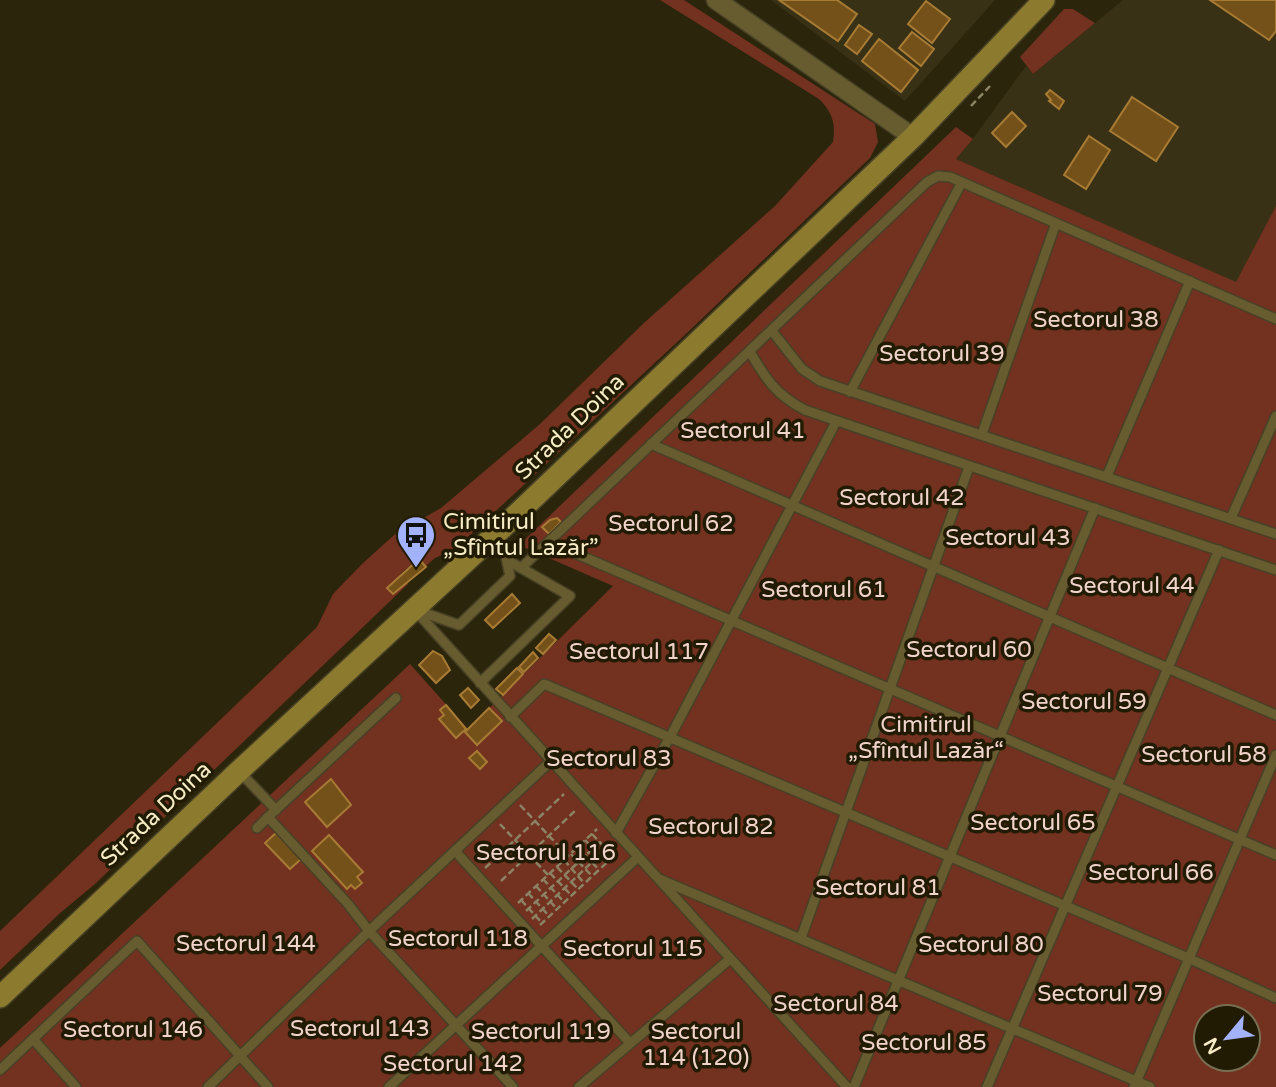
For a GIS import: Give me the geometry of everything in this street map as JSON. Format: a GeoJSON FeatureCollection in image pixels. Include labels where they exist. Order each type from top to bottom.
{"type":"FeatureCollection","features":[{"type":"Feature","properties":{"kind":"main road","name":"Strada Doina"},"geometry":{"type":"LineString","coordinates":[[0,997],[500,530],[914,137],[1044,0]]}},
{"type":"Feature","properties":{"kind":"street"},"geometry":{"type":"LineString","coordinates":[[716,0],[914,137]]}},
{"type":"Feature","properties":{"kind":"lane"},"geometry":{"type":"LineString","coordinates":[[521,568],[932,178],[943,176],[962,182],[1276,319]]}},
{"type":"Feature","properties":{"kind":"lane"},"geometry":{"type":"LineString","coordinates":[[850,392],[962,182]]}},
{"type":"Feature","properties":{"kind":"lane"},"geometry":{"type":"LineString","coordinates":[[982,434],[1056,223]]}},
{"type":"Feature","properties":{"kind":"lane"},"geometry":{"type":"LineString","coordinates":[[1107,476],[1190,282]]}},
{"type":"Feature","properties":{"kind":"lane"},"geometry":{"type":"LineString","coordinates":[[772,331],[785,351],[810,376],[850,392],[1276,534]]}},
{"type":"Feature","properties":{"kind":"lane"},"geometry":{"type":"LineString","coordinates":[[750,352],[783,398],[805,410],[1276,569]]}},
{"type":"Feature","properties":{"kind":"lane"},"geometry":{"type":"LineString","coordinates":[[1231,518],[1276,416]]}},
{"type":"Feature","properties":{"kind":"lane"},"geometry":{"type":"LineString","coordinates":[[615,838],[836,422]]}},
{"type":"Feature","properties":{"kind":"lane"},"geometry":{"type":"LineString","coordinates":[[651,444],[1276,715]]}},
{"type":"Feature","properties":{"kind":"lane"},"geometry":{"type":"LineString","coordinates":[[801,939],[969,467]]}},
{"type":"Feature","properties":{"kind":"lane"},"geometry":{"type":"LineString","coordinates":[[854,1087],[1095,509]]}},
{"type":"Feature","properties":{"kind":"lane"},"geometry":{"type":"LineString","coordinates":[[414,609],[459,625],[510,576],[500,530]]}},
{"type":"Feature","properties":{"kind":"lane"},"geometry":{"type":"LineString","coordinates":[[549,542],[1276,855]]}},
{"type":"Feature","properties":{"kind":"lane"},"geometry":{"type":"LineString","coordinates":[[987,1087],[1219,550]]}},
{"type":"Feature","properties":{"kind":"lane"},"geometry":{"type":"LineString","coordinates":[[480,683],[570,596],[507,560]]}},
{"type":"Feature","properties":{"kind":"lane"},"geometry":{"type":"LineString","coordinates":[[414,609],[551,761],[615,838],[638,857],[847,1087]]}},
{"type":"Feature","properties":{"kind":"lane"},"geometry":{"type":"LineString","coordinates":[[510,717],[544,684],[1276,998]]}},
{"type":"Feature","properties":{"kind":"lane"},"geometry":{"type":"LineString","coordinates":[[257,828],[396,698]]}},
{"type":"Feature","properties":{"kind":"lane"},"geometry":{"type":"LineString","coordinates":[[1135,1084],[1276,755]]}},
{"type":"Feature","properties":{"kind":"lane"},"geometry":{"type":"LineString","coordinates":[[208,1087],[369,931],[551,761]]}},
{"type":"Feature","properties":{"kind":"lane"},"geometry":{"type":"LineString","coordinates":[[239,771],[276,810]]}},
{"type":"Feature","properties":{"kind":"lane"},"geometry":{"type":"LineString","coordinates":[[268,817],[513,1087]]}},
{"type":"Feature","properties":{"kind":"lane"},"geometry":{"type":"LineString","coordinates":[[455,850],[630,1043]]}},
{"type":"Feature","properties":{"kind":"lane"},"geometry":{"type":"LineString","coordinates":[[388,1087],[638,857]]}},
{"type":"Feature","properties":{"kind":"lane"},"geometry":{"type":"LineString","coordinates":[[656,877],[1135,1084],[1150,1087]]}},
{"type":"Feature","properties":{"kind":"lane"},"geometry":{"type":"LineString","coordinates":[[0,1070],[137,941],[268,1087]]}},
{"type":"Feature","properties":{"kind":"lane"},"geometry":{"type":"LineString","coordinates":[[579,1087],[730,959]]}},
{"type":"Feature","properties":{"kind":"lane"},"geometry":{"type":"LineString","coordinates":[[33,1040],[76,1087]]}},
{"type":"Feature","properties":{"kind":"path"},"geometry":{"type":"LineString","coordinates":[[482,871],[567,792]]}},
{"type":"Feature","properties":{"kind":"path"},"geometry":{"type":"LineString","coordinates":[[516,800],[598,884]]}},
{"type":"Feature","properties":{"kind":"path"},"geometry":{"type":"LineString","coordinates":[[496,886],[580,806]]}},
{"type":"Feature","properties":{"kind":"path"},"geometry":{"type":"LineString","coordinates":[[496,820],[578,903]]}},
{"type":"Feature","properties":{"kind":"path"},"geometry":{"type":"LineString","coordinates":[[514,906],[600,827]]}},
{"type":"Feature","properties":{"kind":"path"},"geometry":{"type":"LineString","coordinates":[[592,834],[621,863]]}},
{"type":"Feature","properties":{"kind":"path"},"geometry":{"type":"LineString","coordinates":[[528,923],[607,849],[615,838]]}},
{"type":"Feature","properties":{"kind":"path"},"geometry":{"type":"LineString","coordinates":[[585,840],[613,870]]}},
{"type":"Feature","properties":{"kind":"path"},"geometry":{"type":"LineString","coordinates":[[522,915],[600,842]]}},
{"type":"Feature","properties":{"kind":"path"},"geometry":{"type":"LineString","coordinates":[[578,847],[606,877]]}},
{"type":"Feature","properties":{"kind":"path"},"geometry":{"type":"LineString","coordinates":[[535,930],[621,850]]}},
{"type":"Feature","properties":{"kind":"path"},"geometry":{"type":"LineString","coordinates":[[564,860],[591,891]]}},
{"type":"Feature","properties":{"kind":"path"},"geometry":{"type":"LineString","coordinates":[[557,867],[584,897]]}},
{"type":"Feature","properties":{"kind":"path"},"geometry":{"type":"LineString","coordinates":[[543,879],[571,910]]}},
{"type":"Feature","properties":{"kind":"path"},"geometry":{"type":"LineString","coordinates":[[536,886],[564,917]]}},
{"type":"Feature","properties":{"kind":"path"},"geometry":{"type":"LineString","coordinates":[[528,893],[556,924]]}},
{"type":"Feature","properties":{"kind":"path"},"geometry":{"type":"LineString","coordinates":[[521,900],[549,930]]}},
{"type":"Feature","properties":{"kind":"shaded area"},"geometry":{"type":"Polygon","coordinates":[[[771,0],[995,0],[905,101],[771,0]]]}},
{"type":"Feature","properties":{"kind":"shaded area"},"geometry":{"type":"Polygon","coordinates":[[[1123,0],[1276,0],[1276,206],[1236,283],[956,159],[1026,66],[1033,74],[1123,0]]]}},
{"type":"Feature","properties":{"kind":"green space"},"geometry":{"type":"Polygon","coordinates":[[[660,0],[684,0],[875,124],[878,142],[870,158],[455,549],[435,558],[426,566],[419,558],[400,574],[408,584],[95,884],[0,970],[0,931],[317,627],[333,594],[362,564],[394,535],[441,508],[540,424],[645,322],[775,206],[833,142],[832,118],[819,99],[660,0]]]}},
{"type":"Feature","properties":{"kind":"green space"},"geometry":{"type":"Polygon","coordinates":[[[1064,9],[1073,9],[1095,23],[1033,74],[1020,57],[1064,9]]]}},
{"type":"Feature","properties":{"kind":"green space","name":"Cimitirul „Sfîntul Lazăr“"},"geometry":{"type":"Polygon","coordinates":[[[956,127],[973,139],[956,159],[1236,282],[1276,206],[1276,1087],[0,1087],[0,1048],[410,664],[468,729],[613,586],[519,545],[956,127]]]}},
{"type":"Feature","properties":{"kind":"building"},"geometry":{"type":"Polygon","coordinates":[[[779,0],[837,0],[857,14],[838,41],[779,0]]]}},
{"type":"Feature","properties":{"kind":"building"},"geometry":{"type":"Polygon","coordinates":[[[1210,0],[1276,0],[1276,31],[1269,40],[1210,0]]]}},
{"type":"Feature","properties":{"kind":"building"},"geometry":{"type":"Polygon","coordinates":[[[926,1],[950,19],[932,43],[908,24],[926,1]]]}},
{"type":"Feature","properties":{"kind":"building"},"geometry":{"type":"Polygon","coordinates":[[[859,25],[872,34],[857,54],[845,45],[859,25]]]}},
{"type":"Feature","properties":{"kind":"building"},"geometry":{"type":"Polygon","coordinates":[[[912,32],[934,49],[921,66],[899,48],[912,32]]]}},
{"type":"Feature","properties":{"kind":"building"},"geometry":{"type":"Polygon","coordinates":[[[879,39],[918,70],[901,92],[862,61],[879,39]]]}},
{"type":"Feature","properties":{"kind":"building"},"geometry":{"type":"Polygon","coordinates":[[[1050,90],[1064,101],[1059,109],[1049,101],[1051,100],[1046,94],[1050,90]]]}},
{"type":"Feature","properties":{"kind":"building"},"geometry":{"type":"Polygon","coordinates":[[[1132,97],[1178,127],[1156,161],[1110,131],[1132,97]]]}},
{"type":"Feature","properties":{"kind":"building"},"geometry":{"type":"Polygon","coordinates":[[[1012,112],[1026,126],[1006,147],[992,133],[1012,112]]]}},
{"type":"Feature","properties":{"kind":"building"},"geometry":{"type":"Polygon","coordinates":[[[1089,136],[1110,150],[1086,189],[1064,175],[1089,136]]]}},
{"type":"Feature","properties":{"kind":"building"},"geometry":{"type":"Polygon","coordinates":[[[557,518],[561,522],[549,534],[542,527],[557,518]]]}},
{"type":"Feature","properties":{"kind":"building"},"geometry":{"type":"Polygon","coordinates":[[[419,559],[426,567],[393,594],[387,588],[419,559]]]}},
{"type":"Feature","properties":{"kind":"building"},"geometry":{"type":"Polygon","coordinates":[[[512,594],[520,603],[493,628],[485,620],[512,594]]]}},
{"type":"Feature","properties":{"kind":"building"},"geometry":{"type":"Polygon","coordinates":[[[549,634],[556,640],[543,654],[536,648],[549,634]]]}},
{"type":"Feature","properties":{"kind":"building"},"geometry":{"type":"Polygon","coordinates":[[[433,651],[442,656],[450,670],[436,683],[419,665],[433,651]]]}},
{"type":"Feature","properties":{"kind":"building"},"geometry":{"type":"Polygon","coordinates":[[[533,652],[538,658],[524,672],[519,667],[533,652]]]}},
{"type":"Feature","properties":{"kind":"building"},"geometry":{"type":"Polygon","coordinates":[[[517,668],[523,674],[503,695],[496,689],[517,668]]]}},
{"type":"Feature","properties":{"kind":"building"},"geometry":{"type":"Polygon","coordinates":[[[468,688],[479,700],[471,708],[460,695],[468,688]]]}},
{"type":"Feature","properties":{"kind":"building"},"geometry":{"type":"Polygon","coordinates":[[[446,705],[466,729],[456,738],[439,719],[444,715],[440,710],[446,705]]]}},
{"type":"Feature","properties":{"kind":"building"},"geometry":{"type":"Polygon","coordinates":[[[489,708],[502,721],[477,745],[465,732],[489,708]]]}},
{"type":"Feature","properties":{"kind":"building"},"geometry":{"type":"Polygon","coordinates":[[[477,751],[487,762],[480,769],[469,758],[477,751]]]}},
{"type":"Feature","properties":{"kind":"building"},"geometry":{"type":"Polygon","coordinates":[[[331,779],[351,805],[327,827],[305,802],[331,779]]]}},
{"type":"Feature","properties":{"kind":"building"},"geometry":{"type":"Polygon","coordinates":[[[276,833],[301,859],[290,869],[265,843],[276,833]]]}},
{"type":"Feature","properties":{"kind":"building"},"geometry":{"type":"Polygon","coordinates":[[[329,835],[363,872],[357,877],[362,883],[355,889],[351,885],[347,889],[312,851],[329,835]]]}},
{"type":"Feature","properties":{"kind":"place","name":"Cimitirul „Sfîntul Lazăr”"},"geometry":{"type":"Point","coordinates":[416,569]}},
{"type":"Feature","properties":{"kind":"park label","name":"Sectorul 38"},"geometry":{"type":"Point","coordinates":[1096,320]}},
{"type":"Feature","properties":{"kind":"park label","name":"Sectorul 39"},"geometry":{"type":"Point","coordinates":[942,354]}},
{"type":"Feature","properties":{"kind":"park label","name":"Sectorul 41"},"geometry":{"type":"Point","coordinates":[743,431]}},
{"type":"Feature","properties":{"kind":"park label","name":"Sectorul 42"},"geometry":{"type":"Point","coordinates":[902,498]}},
{"type":"Feature","properties":{"kind":"park label","name":"Sectorul 62"},"geometry":{"type":"Point","coordinates":[671,524]}},
{"type":"Feature","properties":{"kind":"park label","name":"Sectorul 43"},"geometry":{"type":"Point","coordinates":[1008,538]}},
{"type":"Feature","properties":{"kind":"park label","name":"Sectorul 44"},"geometry":{"type":"Point","coordinates":[1132,586]}},
{"type":"Feature","properties":{"kind":"park label","name":"Sectorul 61"},"geometry":{"type":"Point","coordinates":[824,590]}},
{"type":"Feature","properties":{"kind":"park label","name":"Sectorul 60"},"geometry":{"type":"Point","coordinates":[969,650]}},
{"type":"Feature","properties":{"kind":"park label","name":"Sectorul 117"},"geometry":{"type":"Point","coordinates":[639,652]}},
{"type":"Feature","properties":{"kind":"park label","name":"Sectorul 59"},"geometry":{"type":"Point","coordinates":[1084,702]}},
{"type":"Feature","properties":{"kind":"park label","name":"Sectorul 58"},"geometry":{"type":"Point","coordinates":[1204,755]}},
{"type":"Feature","properties":{"kind":"park label","name":"Sectorul 83"},"geometry":{"type":"Point","coordinates":[609,759]}},
{"type":"Feature","properties":{"kind":"park label","name":"Sectorul 65"},"geometry":{"type":"Point","coordinates":[1033,823]}},
{"type":"Feature","properties":{"kind":"park label","name":"Sectorul 82"},"geometry":{"type":"Point","coordinates":[711,827]}},
{"type":"Feature","properties":{"kind":"park label","name":"Sectorul 116"},"geometry":{"type":"Point","coordinates":[546,853]}},
{"type":"Feature","properties":{"kind":"park label","name":"Sectorul 66"},"geometry":{"type":"Point","coordinates":[1151,873]}},
{"type":"Feature","properties":{"kind":"park label","name":"Sectorul 81"},"geometry":{"type":"Point","coordinates":[878,888]}},
{"type":"Feature","properties":{"kind":"park label","name":"Sectorul 118"},"geometry":{"type":"Point","coordinates":[458,939]}},
{"type":"Feature","properties":{"kind":"park label","name":"Sectorul 144"},"geometry":{"type":"Point","coordinates":[246,944]}},
{"type":"Feature","properties":{"kind":"park label","name":"Sectorul 80"},"geometry":{"type":"Point","coordinates":[981,945]}},
{"type":"Feature","properties":{"kind":"park label","name":"Sectorul 115"},"geometry":{"type":"Point","coordinates":[633,949]}},
{"type":"Feature","properties":{"kind":"park label","name":"Sectorul 79"},"geometry":{"type":"Point","coordinates":[1100,994]}},
{"type":"Feature","properties":{"kind":"park label","name":"Sectorul 84"},"geometry":{"type":"Point","coordinates":[836,1004]}},
{"type":"Feature","properties":{"kind":"park label","name":"Sectorul 143"},"geometry":{"type":"Point","coordinates":[360,1029]}},
{"type":"Feature","properties":{"kind":"park label","name":"Sectorul 146"},"geometry":{"type":"Point","coordinates":[133,1030]}},
{"type":"Feature","properties":{"kind":"park label","name":"Sectorul 119"},"geometry":{"type":"Point","coordinates":[541,1032]}},
{"type":"Feature","properties":{"kind":"park label","name":"Sectorul 85"},"geometry":{"type":"Point","coordinates":[924,1043]}},
{"type":"Feature","properties":{"kind":"park label","name":"Sectorul 114 (120)"},"geometry":{"type":"Point","coordinates":[696,1045]}},
{"type":"Feature","properties":{"kind":"park label","name":"Sectorul 142"},"geometry":{"type":"Point","coordinates":[453,1064]}}]}
